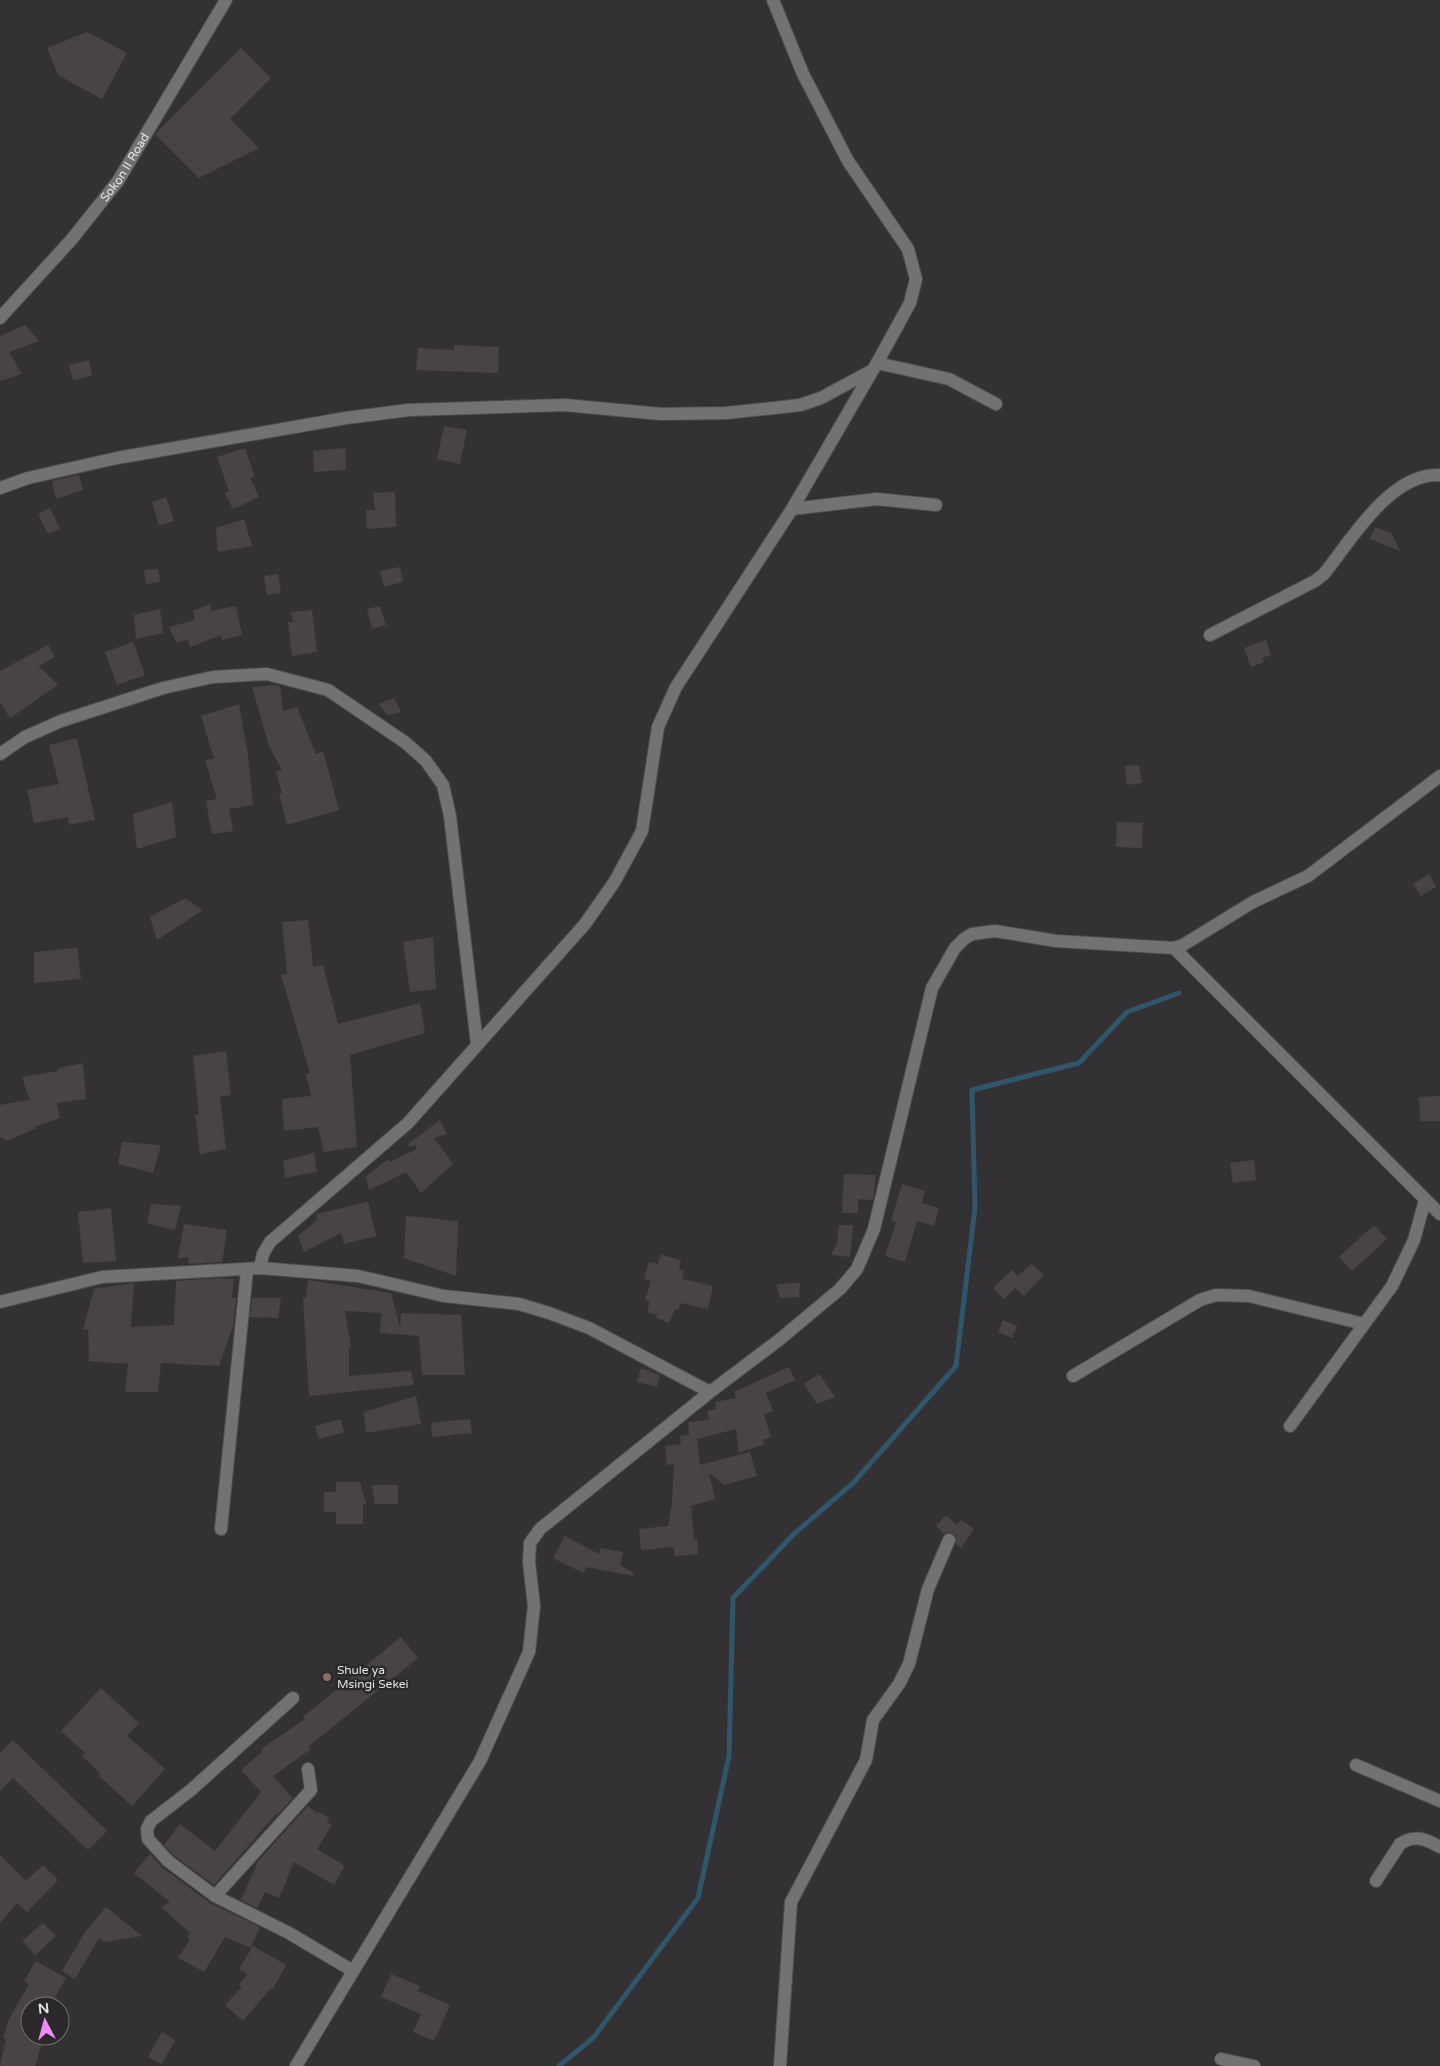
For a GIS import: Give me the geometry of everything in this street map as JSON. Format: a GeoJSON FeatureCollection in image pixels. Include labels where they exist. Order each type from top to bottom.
{"type":"FeatureCollection","features":[{"type":"Feature","properties":{"kind":"street","name":"Sokon II Road"},"geometry":{"type":"LineString","coordinates":[[0,318],[72,239],[114,187],[226,0]]}},
{"type":"Feature","properties":{"kind":"street"},"geometry":{"type":"LineString","coordinates":[[260,1268],[263,1254],[270,1242],[408,1124],[585,924],[615,881],[642,831],[658,727],[676,687],[792,508],[910,303],[916,279],[914,265],[908,249],[848,161],[803,74],[772,0]]}},
{"type":"Feature","properties":{"kind":"street"},"geometry":{"type":"LineString","coordinates":[[0,488],[28,478],[117,458],[336,420],[410,410],[565,405],[661,414],[726,413],[774,408],[821,398],[874,367],[950,379],[996,404]]}},
{"type":"Feature","properties":{"kind":"street"},"geometry":{"type":"LineString","coordinates":[[1210,634],[1315,581],[1324,574],[1383,500],[1420,477],[1440,475]]}},
{"type":"Feature","properties":{"kind":"street"},"geometry":{"type":"LineString","coordinates":[[792,508],[877,499],[936,505]]}},
{"type":"Feature","properties":{"kind":"street"},"geometry":{"type":"LineString","coordinates":[[0,754],[25,737],[61,721],[163,688],[213,677],[268,674],[328,690],[406,743],[426,761],[442,785],[450,816],[477,1044]]}},
{"type":"Feature","properties":{"kind":"street"},"geometry":{"type":"LineString","coordinates":[[296,2066],[480,1761],[529,1652],[534,1606],[529,1562],[530,1543],[540,1529],[710,1392],[779,1340],[840,1289],[857,1269],[874,1229],[932,988],[939,972],[959,944],[972,934],[995,931],[1056,941],[1174,948],[1194,939],[1252,902],[1308,876],[1440,776]]}},
{"type":"Feature","properties":{"kind":"street"},"geometry":{"type":"LineString","coordinates":[[1174,948],[1440,1214]]}},
{"type":"Feature","properties":{"kind":"street"},"geometry":{"type":"LineString","coordinates":[[1290,1426],[1380,1305],[1405,1262],[1426,1200]]}},
{"type":"Feature","properties":{"kind":"street"},"geometry":{"type":"LineString","coordinates":[[0,1302],[102,1277],[260,1268],[358,1276],[444,1296],[519,1304],[589,1328],[710,1392]]}},
{"type":"Feature","properties":{"kind":"street"},"geometry":{"type":"LineString","coordinates":[[221,1529],[247,1270]]}},
{"type":"Feature","properties":{"kind":"street"},"geometry":{"type":"LineString","coordinates":[[1073,1376],[1200,1300],[1216,1295],[1249,1296],[1364,1324]]}},
{"type":"Feature","properties":{"kind":"street"},"geometry":{"type":"LineString","coordinates":[[780,2066],[791,1902],[866,1760],[873,1720],[899,1684],[909,1664],[928,1589],[949,1540]]}},
{"type":"Feature","properties":{"kind":"street"},"geometry":{"type":"LineString","coordinates":[[293,1698],[191,1790],[151,1821],[147,1829],[148,1838],[168,1861],[215,1896],[289,1933],[353,1971]]}},
{"type":"Feature","properties":{"kind":"street"},"geometry":{"type":"LineString","coordinates":[[1356,1765],[1440,1802]]}},
{"type":"Feature","properties":{"kind":"street"},"geometry":{"type":"LineString","coordinates":[[215,1896],[311,1790],[308,1769]]}},
{"type":"Feature","properties":{"kind":"street"},"geometry":{"type":"LineString","coordinates":[[1376,1881],[1400,1844],[1405,1840],[1421,1838],[1440,1847]]}},
{"type":"Feature","properties":{"kind":"street"},"geometry":{"type":"LineString","coordinates":[[1221,2059],[1254,2066]]}},
{"type":"Feature","properties":{"kind":"building"},"geometry":{"type":"Polygon","coordinates":[[[87,32],[127,53],[102,99],[58,75],[47,48],[87,32]]]}},
{"type":"Feature","properties":{"kind":"building"},"geometry":{"type":"Polygon","coordinates":[[[241,48],[271,78],[230,119],[259,148],[199,178],[155,134],[241,48]]]}},
{"type":"Feature","properties":{"kind":"building"},"geometry":{"type":"Polygon","coordinates":[[[25,325],[39,341],[9,352],[22,374],[0,381],[0,336],[25,325]]]}},
{"type":"Feature","properties":{"kind":"building"},"geometry":{"type":"Polygon","coordinates":[[[454,345],[499,347],[498,373],[416,370],[418,348],[454,350],[454,345]]]}},
{"type":"Feature","properties":{"kind":"building"},"geometry":{"type":"Polygon","coordinates":[[[89,360],[92,376],[73,380],[69,365],[89,360]]]}},
{"type":"Feature","properties":{"kind":"building"},"geometry":{"type":"Polygon","coordinates":[[[444,426],[467,430],[460,464],[437,459],[444,426]]]}},
{"type":"Feature","properties":{"kind":"building"},"geometry":{"type":"Polygon","coordinates":[[[245,448],[255,477],[250,478],[259,497],[233,509],[225,493],[229,491],[217,457],[245,448]]]}},
{"type":"Feature","properties":{"kind":"building"},"geometry":{"type":"Polygon","coordinates":[[[345,448],[346,470],[314,472],[313,451],[345,448]]]}},
{"type":"Feature","properties":{"kind":"building"},"geometry":{"type":"Polygon","coordinates":[[[79,475],[83,490],[56,499],[52,481],[79,475]]]}},
{"type":"Feature","properties":{"kind":"building"},"geometry":{"type":"Polygon","coordinates":[[[395,492],[396,527],[367,529],[366,510],[375,510],[373,493],[395,492]]]}},
{"type":"Feature","properties":{"kind":"building"},"geometry":{"type":"Polygon","coordinates":[[[166,497],[174,521],[159,526],[152,502],[166,497]]]}},
{"type":"Feature","properties":{"kind":"building"},"geometry":{"type":"Polygon","coordinates":[[[50,508],[60,529],[48,534],[38,514],[50,508]]]}},
{"type":"Feature","properties":{"kind":"building"},"geometry":{"type":"Polygon","coordinates":[[[244,519],[252,546],[218,552],[216,528],[244,519]]]}},
{"type":"Feature","properties":{"kind":"building"},"geometry":{"type":"Polygon","coordinates":[[[1375,527],[1391,533],[1400,551],[1370,539],[1375,527]]]}},
{"type":"Feature","properties":{"kind":"building"},"geometry":{"type":"Polygon","coordinates":[[[400,567],[403,582],[384,587],[380,571],[400,567]]]}},
{"type":"Feature","properties":{"kind":"building"},"geometry":{"type":"Polygon","coordinates":[[[158,569],[160,582],[146,584],[144,570],[158,569]]]}},
{"type":"Feature","properties":{"kind":"building"},"geometry":{"type":"Polygon","coordinates":[[[278,574],[281,593],[267,595],[264,576],[278,574]]]}},
{"type":"Feature","properties":{"kind":"building"},"geometry":{"type":"Polygon","coordinates":[[[210,604],[211,611],[236,606],[242,635],[222,640],[221,635],[190,647],[188,639],[177,643],[169,627],[195,620],[193,611],[210,604]]]}},
{"type":"Feature","properties":{"kind":"building"},"geometry":{"type":"Polygon","coordinates":[[[380,606],[386,625],[372,629],[367,609],[380,606]]]}},
{"type":"Feature","properties":{"kind":"building"},"geometry":{"type":"Polygon","coordinates":[[[160,609],[163,633],[136,639],[134,615],[160,609]]]}},
{"type":"Feature","properties":{"kind":"building"},"geometry":{"type":"Polygon","coordinates":[[[312,610],[317,652],[292,656],[288,622],[293,622],[291,612],[312,610]]]}},
{"type":"Feature","properties":{"kind":"building"},"geometry":{"type":"Polygon","coordinates":[[[1266,640],[1271,655],[1262,658],[1264,662],[1251,667],[1244,648],[1266,640]]]}},
{"type":"Feature","properties":{"kind":"building"},"geometry":{"type":"Polygon","coordinates":[[[133,642],[145,675],[117,685],[105,652],[133,642]]]}},
{"type":"Feature","properties":{"kind":"building"},"geometry":{"type":"Polygon","coordinates":[[[48,645],[55,657],[39,666],[58,685],[10,718],[0,702],[0,671],[48,645]]]}},
{"type":"Feature","properties":{"kind":"building"},"geometry":{"type":"Polygon","coordinates":[[[280,686],[283,711],[297,707],[316,754],[323,751],[339,810],[287,825],[279,794],[282,793],[276,772],[282,770],[269,746],[252,687],[280,686]]]}},
{"type":"Feature","properties":{"kind":"building"},"geometry":{"type":"Polygon","coordinates":[[[394,698],[401,712],[387,715],[379,704],[394,698]]]}},
{"type":"Feature","properties":{"kind":"building"},"geometry":{"type":"Polygon","coordinates":[[[239,704],[248,756],[253,805],[229,809],[233,831],[212,834],[206,801],[217,799],[205,760],[214,759],[201,716],[239,704]]]}},
{"type":"Feature","properties":{"kind":"building"},"geometry":{"type":"Polygon","coordinates":[[[77,738],[95,820],[69,825],[68,817],[34,823],[27,790],[59,784],[49,745],[77,738]]]}},
{"type":"Feature","properties":{"kind":"building"},"geometry":{"type":"Polygon","coordinates":[[[1139,765],[1142,783],[1127,785],[1125,766],[1139,765]]]}},
{"type":"Feature","properties":{"kind":"building"},"geometry":{"type":"Polygon","coordinates":[[[172,802],[176,837],[137,849],[133,814],[172,802]]]}},
{"type":"Feature","properties":{"kind":"building"},"geometry":{"type":"Polygon","coordinates":[[[1117,822],[1143,823],[1142,848],[1116,847],[1117,822]]]}},
{"type":"Feature","properties":{"kind":"building"},"geometry":{"type":"Polygon","coordinates":[[[1429,874],[1436,887],[1421,896],[1413,884],[1429,874]]]}},
{"type":"Feature","properties":{"kind":"building"},"geometry":{"type":"Polygon","coordinates":[[[185,898],[203,910],[157,940],[150,917],[185,898]]]}},
{"type":"Feature","properties":{"kind":"building"},"geometry":{"type":"Polygon","coordinates":[[[308,920],[313,967],[323,965],[338,1024],[420,1003],[425,1033],[350,1055],[357,1147],[324,1152],[318,1127],[284,1131],[282,1099],[311,1096],[306,1074],[310,1073],[281,975],[287,974],[282,922],[308,920]]]}},
{"type":"Feature","properties":{"kind":"building"},"geometry":{"type":"Polygon","coordinates":[[[433,937],[436,989],[410,992],[403,942],[433,937]]]}},
{"type":"Feature","properties":{"kind":"building"},"geometry":{"type":"Polygon","coordinates":[[[77,948],[81,979],[34,983],[34,952],[77,948]]]}},
{"type":"Feature","properties":{"kind":"building"},"geometry":{"type":"Polygon","coordinates":[[[226,1051],[231,1095],[220,1097],[226,1149],[200,1154],[195,1114],[199,1114],[193,1056],[226,1051]]]}},
{"type":"Feature","properties":{"kind":"building"},"geometry":{"type":"Polygon","coordinates":[[[83,1063],[86,1099],[57,1103],[60,1118],[34,1127],[37,1128],[7,1141],[0,1137],[0,1105],[30,1100],[22,1077],[58,1071],[58,1068],[83,1063]]]}},
{"type":"Feature","properties":{"kind":"building"},"geometry":{"type":"Polygon","coordinates":[[[1440,1096],[1440,1121],[1420,1121],[1419,1097],[1440,1096]]]}},
{"type":"Feature","properties":{"kind":"building"},"geometry":{"type":"Polygon","coordinates":[[[440,1120],[447,1134],[434,1138],[453,1164],[421,1193],[406,1172],[369,1190],[366,1176],[388,1159],[390,1162],[417,1149],[415,1145],[410,1147],[408,1144],[440,1120]]]}},
{"type":"Feature","properties":{"kind":"building"},"geometry":{"type":"Polygon","coordinates":[[[122,1142],[161,1145],[153,1173],[118,1164],[122,1142]]]}},
{"type":"Feature","properties":{"kind":"building"},"geometry":{"type":"Polygon","coordinates":[[[314,1153],[317,1172],[285,1178],[283,1161],[314,1153]]]}},
{"type":"Feature","properties":{"kind":"building"},"geometry":{"type":"Polygon","coordinates":[[[1254,1160],[1256,1180],[1233,1183],[1230,1163],[1254,1160]]]}},
{"type":"Feature","properties":{"kind":"building"},"geometry":{"type":"Polygon","coordinates":[[[844,1174],[876,1175],[873,1200],[858,1199],[858,1213],[842,1213],[844,1174]]]}},
{"type":"Feature","properties":{"kind":"building"},"geometry":{"type":"Polygon","coordinates":[[[902,1184],[925,1191],[922,1203],[939,1208],[934,1226],[917,1221],[905,1262],[885,1256],[896,1222],[891,1221],[902,1184]]]}},
{"type":"Feature","properties":{"kind":"building"},"geometry":{"type":"Polygon","coordinates":[[[368,1202],[376,1236],[344,1244],[341,1233],[304,1252],[298,1236],[317,1220],[316,1214],[368,1202]]]}},
{"type":"Feature","properties":{"kind":"building"},"geometry":{"type":"Polygon","coordinates":[[[151,1204],[181,1206],[175,1230],[147,1223],[151,1204]]]}},
{"type":"Feature","properties":{"kind":"building"},"geometry":{"type":"Polygon","coordinates":[[[111,1208],[116,1261],[83,1263],[78,1212],[111,1208]]]}},
{"type":"Feature","properties":{"kind":"building"},"geometry":{"type":"Polygon","coordinates":[[[406,1216],[458,1221],[456,1276],[404,1258],[406,1216]]]}},
{"type":"Feature","properties":{"kind":"building"},"geometry":{"type":"Polygon","coordinates":[[[184,1224],[227,1230],[222,1262],[189,1264],[188,1257],[178,1258],[184,1224]]]}},
{"type":"Feature","properties":{"kind":"building"},"geometry":{"type":"Polygon","coordinates":[[[839,1225],[853,1225],[850,1257],[831,1255],[837,1244],[839,1225]]]}},
{"type":"Feature","properties":{"kind":"building"},"geometry":{"type":"Polygon","coordinates":[[[1374,1225],[1387,1239],[1352,1271],[1339,1257],[1374,1225]]]}},
{"type":"Feature","properties":{"kind":"building"},"geometry":{"type":"Polygon","coordinates":[[[661,1254],[681,1261],[679,1269],[684,1271],[682,1279],[713,1286],[708,1309],[681,1303],[678,1310],[675,1309],[669,1323],[656,1318],[657,1315],[647,1312],[650,1301],[645,1300],[651,1281],[644,1279],[649,1262],[658,1264],[661,1254]]]}},
{"type":"Feature","properties":{"kind":"building"},"geometry":{"type":"Polygon","coordinates":[[[1032,1264],[1044,1275],[1024,1296],[1015,1288],[1004,1299],[993,1288],[1012,1270],[1017,1276],[1032,1264]]]}},
{"type":"Feature","properties":{"kind":"building"},"geometry":{"type":"Polygon","coordinates":[[[219,1278],[234,1279],[232,1298],[236,1298],[233,1326],[219,1366],[161,1363],[158,1392],[125,1392],[128,1364],[89,1361],[88,1329],[83,1330],[94,1289],[134,1283],[131,1327],[174,1325],[176,1281],[219,1278]]]}},
{"type":"Feature","properties":{"kind":"building"},"geometry":{"type":"Polygon","coordinates":[[[308,1280],[391,1293],[400,1328],[401,1313],[461,1315],[465,1375],[422,1375],[419,1336],[380,1333],[381,1313],[345,1311],[351,1347],[349,1347],[349,1376],[411,1371],[414,1385],[309,1396],[303,1298],[306,1298],[308,1280]]]}},
{"type":"Feature","properties":{"kind":"building"},"geometry":{"type":"Polygon","coordinates":[[[800,1283],[799,1297],[780,1298],[776,1284],[800,1283]]]}},
{"type":"Feature","properties":{"kind":"building"},"geometry":{"type":"Polygon","coordinates":[[[252,1298],[281,1298],[278,1318],[250,1317],[252,1298]]]}},
{"type":"Feature","properties":{"kind":"building"},"geometry":{"type":"Polygon","coordinates":[[[1003,1320],[1017,1326],[1012,1338],[998,1332],[1003,1320]]]}},
{"type":"Feature","properties":{"kind":"building"},"geometry":{"type":"Polygon","coordinates":[[[789,1367],[795,1380],[766,1393],[773,1411],[764,1415],[771,1437],[763,1440],[764,1444],[739,1453],[736,1429],[697,1439],[700,1465],[750,1452],[757,1476],[724,1485],[709,1473],[715,1499],[691,1506],[694,1539],[697,1539],[698,1554],[674,1556],[674,1547],[641,1550],[639,1529],[668,1526],[672,1504],[674,1464],[667,1465],[665,1446],[681,1444],[680,1436],[689,1435],[688,1422],[709,1420],[707,1411],[716,1409],[715,1402],[736,1398],[734,1392],[789,1367]]]}},
{"type":"Feature","properties":{"kind":"building"},"geometry":{"type":"Polygon","coordinates":[[[641,1368],[660,1375],[657,1387],[637,1382],[641,1368]]]}},
{"type":"Feature","properties":{"kind":"building"},"geometry":{"type":"Polygon","coordinates":[[[819,1374],[835,1397],[817,1404],[804,1384],[819,1374]]]}},
{"type":"Feature","properties":{"kind":"building"},"geometry":{"type":"Polygon","coordinates":[[[416,1396],[421,1424],[366,1433],[364,1412],[416,1396]]]}},
{"type":"Feature","properties":{"kind":"building"},"geometry":{"type":"Polygon","coordinates":[[[340,1419],[344,1432],[319,1439],[315,1426],[340,1419]]]}},
{"type":"Feature","properties":{"kind":"building"},"geometry":{"type":"Polygon","coordinates":[[[470,1419],[472,1433],[432,1437],[431,1423],[470,1419]]]}},
{"type":"Feature","properties":{"kind":"building"},"geometry":{"type":"Polygon","coordinates":[[[336,1482],[360,1482],[366,1504],[363,1504],[363,1524],[336,1524],[336,1512],[324,1512],[324,1492],[336,1492],[336,1482]]]}},
{"type":"Feature","properties":{"kind":"building"},"geometry":{"type":"Polygon","coordinates":[[[372,1485],[398,1485],[398,1504],[375,1504],[372,1485]]]}},
{"type":"Feature","properties":{"kind":"building"},"geometry":{"type":"Polygon","coordinates":[[[946,1515],[957,1525],[961,1520],[974,1529],[961,1548],[956,1544],[955,1535],[949,1532],[944,1534],[936,1526],[946,1515]]]}},
{"type":"Feature","properties":{"kind":"building"},"geometry":{"type":"Polygon","coordinates":[[[565,1536],[599,1554],[601,1548],[623,1552],[620,1565],[634,1573],[633,1576],[587,1567],[583,1573],[553,1558],[565,1536]]]}},
{"type":"Feature","properties":{"kind":"building"},"geometry":{"type":"Polygon","coordinates":[[[401,1637],[418,1658],[309,1746],[311,1749],[273,1776],[293,1798],[276,1814],[214,1885],[173,1855],[164,1845],[180,1824],[215,1851],[261,1792],[241,1770],[263,1751],[261,1749],[305,1719],[303,1717],[401,1637]]]}},
{"type":"Feature","properties":{"kind":"building"},"geometry":{"type":"Polygon","coordinates":[[[101,1688],[139,1723],[127,1736],[165,1769],[132,1806],[99,1776],[101,1774],[82,1756],[85,1753],[61,1731],[101,1688]]]}},
{"type":"Feature","properties":{"kind":"building"},"geometry":{"type":"Polygon","coordinates":[[[13,1740],[107,1831],[88,1850],[13,1778],[0,1791],[0,1753],[13,1740]]]}},
{"type":"Feature","properties":{"kind":"building"},"geometry":{"type":"Polygon","coordinates":[[[308,1806],[317,1813],[319,1812],[329,1818],[327,1822],[332,1825],[317,1849],[345,1866],[334,1885],[294,1862],[279,1898],[265,1892],[257,1908],[241,1900],[258,1861],[308,1806]]]}},
{"type":"Feature","properties":{"kind":"building"},"geometry":{"type":"Polygon","coordinates":[[[150,1854],[163,1868],[210,1903],[260,1927],[251,1948],[225,1937],[204,1972],[178,1958],[190,1940],[187,1938],[190,1933],[161,1907],[170,1902],[134,1873],[150,1854]]]}},
{"type":"Feature","properties":{"kind":"building"},"geometry":{"type":"Polygon","coordinates":[[[0,1855],[26,1881],[43,1865],[58,1880],[27,1912],[17,1903],[0,1923],[0,1855]]]}},
{"type":"Feature","properties":{"kind":"building"},"geometry":{"type":"Polygon","coordinates":[[[106,1907],[142,1936],[105,1942],[99,1938],[75,1979],[62,1971],[85,1932],[106,1907]]]}},
{"type":"Feature","properties":{"kind":"building"},"geometry":{"type":"Polygon","coordinates":[[[43,1923],[56,1936],[35,1955],[22,1941],[43,1923]]]}},
{"type":"Feature","properties":{"kind":"building"},"geometry":{"type":"Polygon","coordinates":[[[253,1946],[286,1965],[273,1989],[271,1988],[243,2021],[225,2005],[242,1987],[239,1985],[247,1974],[239,1969],[253,1946]]]}},
{"type":"Feature","properties":{"kind":"building"},"geometry":{"type":"Polygon","coordinates":[[[36,1961],[66,1978],[56,1996],[22,1996],[29,1984],[24,1981],[36,1961]]]}},
{"type":"Feature","properties":{"kind":"building"},"geometry":{"type":"Polygon","coordinates":[[[391,1974],[420,1986],[418,1991],[450,2005],[434,2041],[413,2032],[421,2014],[381,1997],[391,1974]]]}},
{"type":"Feature","properties":{"kind":"building"},"geometry":{"type":"Polygon","coordinates":[[[20,2000],[20,2046],[41,2046],[35,2066],[0,2066],[6,2039],[3,2039],[9,2019],[20,2000]]]}},
{"type":"Feature","properties":{"kind":"building"},"geometry":{"type":"Polygon","coordinates":[[[162,2032],[175,2040],[162,2064],[148,2057],[162,2032]]]}},
{"type":"Feature","properties":{"kind":"waterway"},"geometry":{"type":"LineString","coordinates":[[559,2066],[593,2038],[698,1898],[729,1756],[733,1598],[794,1534],[854,1482],[956,1366],[975,1208],[972,1090],[1079,1063],[1127,1012],[1179,993]]}},
{"type":"Feature","properties":{"kind":"place","name":"Shule ya Msingi Sekei"},"geometry":{"type":"Point","coordinates":[327,1677]}}]}
